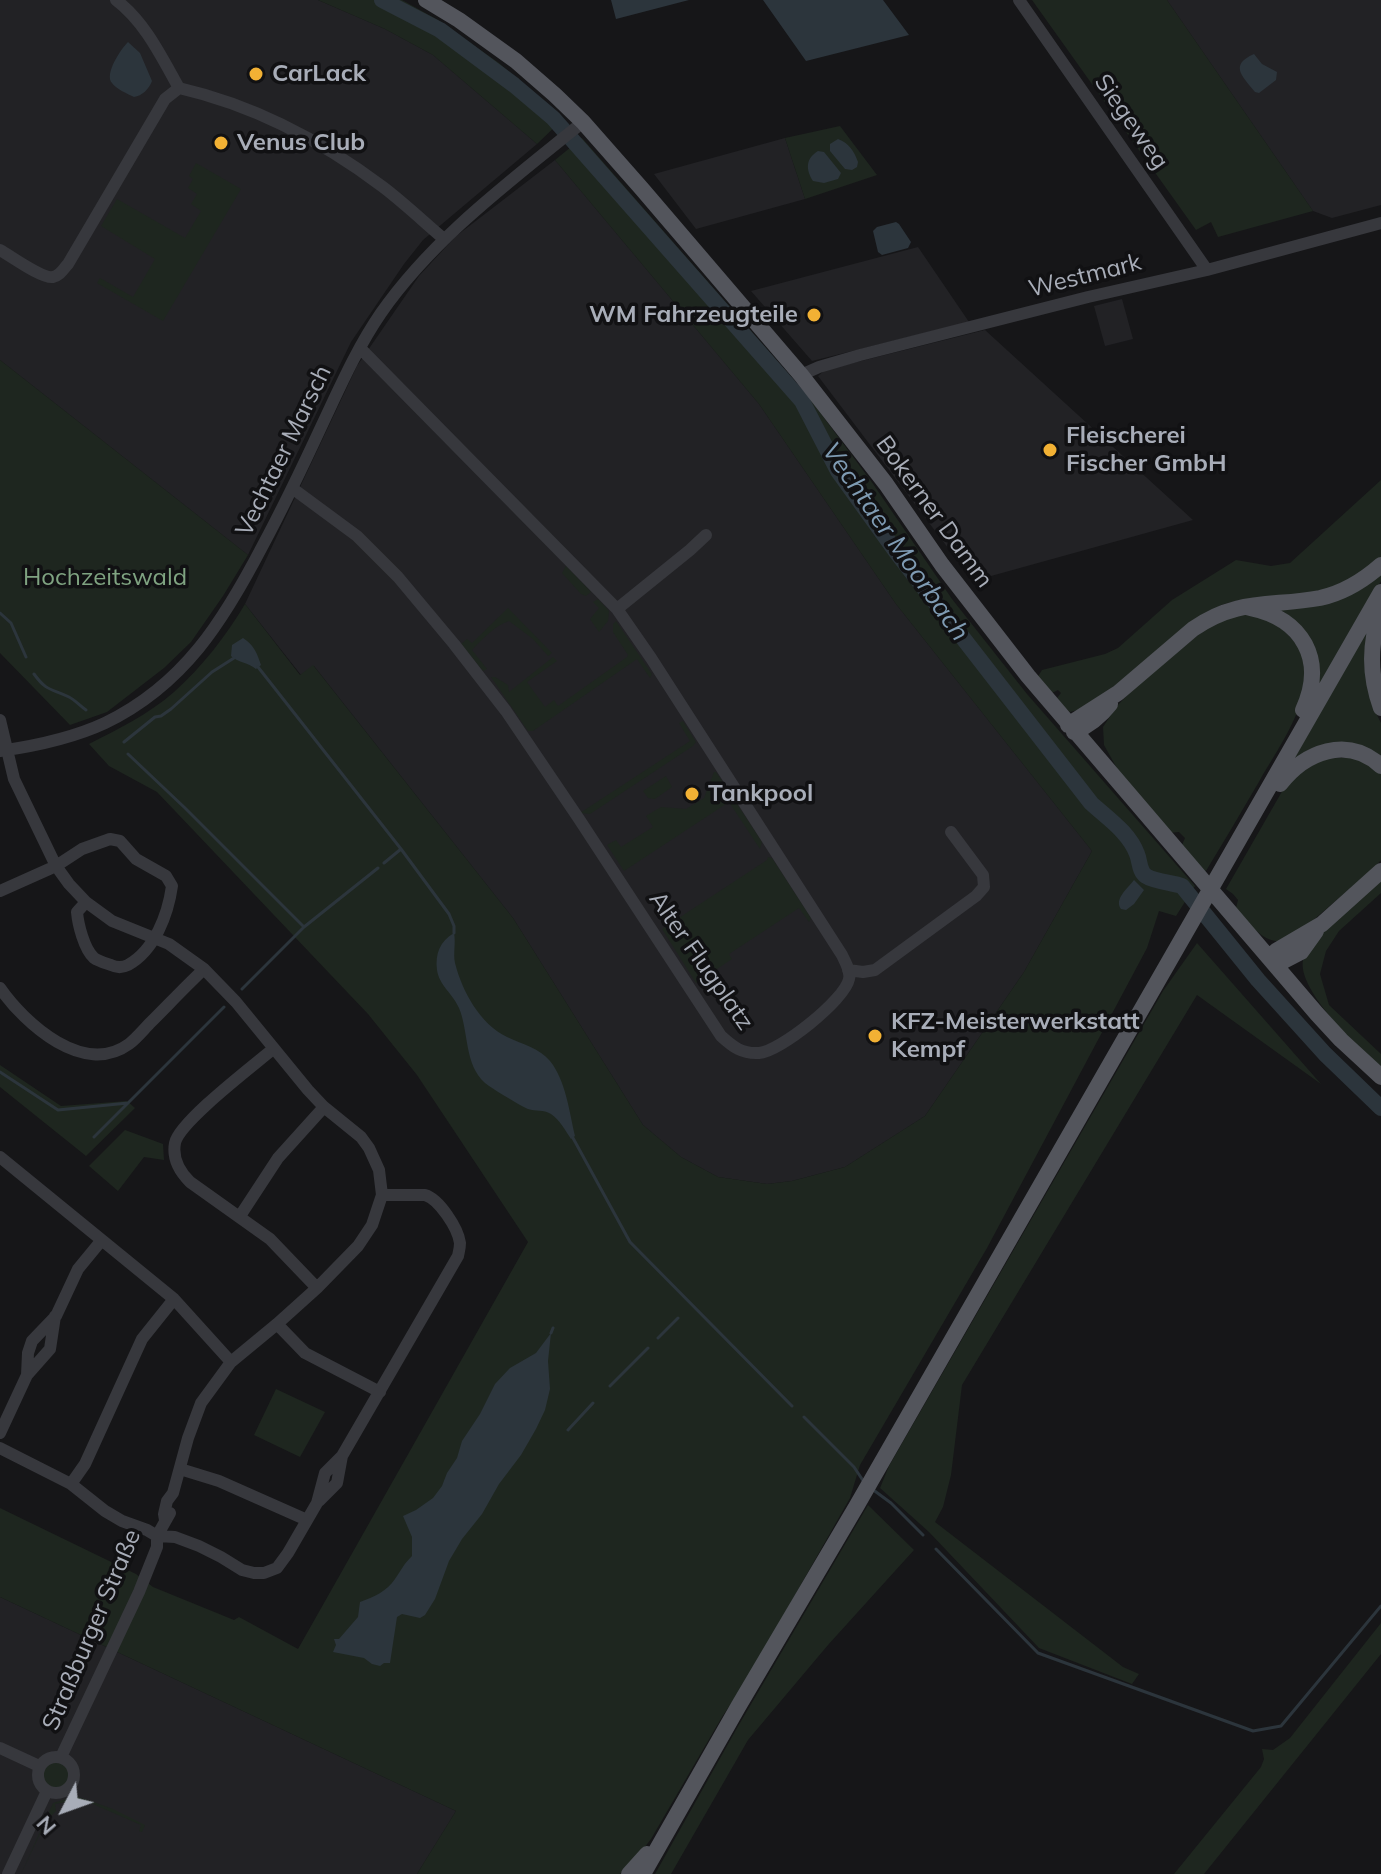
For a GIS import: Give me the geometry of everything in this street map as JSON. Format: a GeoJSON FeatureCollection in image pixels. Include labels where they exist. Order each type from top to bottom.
{"type":"FeatureCollection","features":[{"type":"Feature","properties":{"kind":"main road","name":"Bokerner Damm"},"geometry":{"type":"LineString","coordinates":[[426,0],[516,61],[801,375],[886,484],[985,623],[1071,728],[1341,1040],[1381,1077]]}},
{"type":"Feature","properties":{"kind":"main road"},"geometry":{"type":"LineString","coordinates":[[1071,728],[1206,620],[1245,607],[1322,598],[1359,582],[1381,565]]}},
{"type":"Feature","properties":{"kind":"main road"},"geometry":{"type":"LineString","coordinates":[[643,1874],[1381,592]]}},
{"type":"Feature","properties":{"kind":"main road"},"geometry":{"type":"LineString","coordinates":[[1245,607],[1276,616],[1293,628],[1305,643],[1312,666],[1308,701],[1275,762],[1271,784]]}},
{"type":"Feature","properties":{"kind":"main road"},"geometry":{"type":"LineString","coordinates":[[1381,611],[1371,648],[1381,708]]}},
{"type":"Feature","properties":{"kind":"main road"},"geometry":{"type":"LineString","coordinates":[[1071,728],[1090,725],[1118,693]]}},
{"type":"Feature","properties":{"kind":"main road"},"geometry":{"type":"LineString","coordinates":[[1093,754],[1101,716]]}},
{"type":"Feature","properties":{"kind":"main road"},"geometry":{"type":"LineString","coordinates":[[1241,837],[1258,820],[1291,770],[1305,759],[1322,752],[1340,750],[1359,753],[1381,766]]}},
{"type":"Feature","properties":{"kind":"main road"},"geometry":{"type":"LineString","coordinates":[[1295,988],[1301,952],[1322,924],[1381,871]]}},
{"type":"Feature","properties":{"kind":"main road"},"geometry":{"type":"LineString","coordinates":[[1272,961],[1276,951],[1322,924]]}},
{"type":"Feature","properties":{"kind":"main road"},"geometry":{"type":"LineString","coordinates":[[1272,961],[1301,952]]}},
{"type":"Feature","properties":{"kind":"main road"},"geometry":{"type":"LineString","coordinates":[[629,1874],[651,1848],[679,1800],[691,1791]]}},
{"type":"Feature","properties":{"kind":"street"},"geometry":{"type":"LineString","coordinates":[[116,0],[144,27],[179,88]]}},
{"type":"Feature","properties":{"kind":"street","name":"Siegeweg"},"geometry":{"type":"LineString","coordinates":[[1019,0],[1207,270]]}},
{"type":"Feature","properties":{"kind":"street"},"geometry":{"type":"LineString","coordinates":[[0,250],[44,276],[55,277],[60,273],[165,99],[179,88],[195,91],[295,130],[385,188],[444,239]]}},
{"type":"Feature","properties":{"kind":"street","name":"Vechtaer Marsch"},"geometry":{"type":"LineString","coordinates":[[3,750],[60,739],[105,723],[176,674],[206,641],[242,585],[347,372],[380,314],[444,239],[578,126]]}},
{"type":"Feature","properties":{"kind":"street","name":"Westmark"},"geometry":{"type":"LineString","coordinates":[[801,375],[860,355],[1207,270],[1381,223]]}},
{"type":"Feature","properties":{"kind":"street"},"geometry":{"type":"LineString","coordinates":[[360,348],[617,609],[821,920],[848,970],[875,970],[984,887],[983,875],[951,832]]}},
{"type":"Feature","properties":{"kind":"street","name":"Alter Flugplatz"},"geometry":{"type":"LineString","coordinates":[[292,488],[357,536],[398,577],[454,644],[506,711],[721,1036],[736,1050],[764,1053],[802,1030],[832,1005],[849,979],[848,970]]}},
{"type":"Feature","properties":{"kind":"street"},"geometry":{"type":"LineString","coordinates":[[617,609],[706,535]]}},
{"type":"Feature","properties":{"kind":"street"},"geometry":{"type":"LineString","coordinates":[[0,720],[3,750],[14,779],[56,866],[86,902],[112,921],[155,937],[182,952],[204,969],[236,1002],[324,1107],[361,1137],[379,1170],[382,1195],[431,1197],[440,1204],[459,1239],[460,1247],[458,1256],[342,1456],[325,1473],[317,1503],[277,1568],[264,1573],[242,1570],[175,1537],[157,1536],[122,1521],[71,1484],[0,1448]]}},
{"type":"Feature","properties":{"kind":"street"},"geometry":{"type":"LineString","coordinates":[[0,891],[56,866],[82,849],[110,839],[120,841],[136,859],[166,876],[172,886],[170,904],[155,937],[128,965],[117,968],[95,959],[89,950],[77,912],[86,902]]}},
{"type":"Feature","properties":{"kind":"street"},"geometry":{"type":"LineString","coordinates":[[0,988],[20,1013],[53,1039],[77,1052],[96,1054],[112,1052],[129,1044],[204,969]]}},
{"type":"Feature","properties":{"kind":"street"},"geometry":{"type":"LineString","coordinates":[[273,1049],[193,1118],[179,1133],[174,1155],[179,1171],[190,1182],[270,1239],[317,1288]]}},
{"type":"Feature","properties":{"kind":"street"},"geometry":{"type":"LineString","coordinates":[[240,1216],[278,1158],[324,1107]]}},
{"type":"Feature","properties":{"kind":"street"},"geometry":{"type":"LineString","coordinates":[[0,1157],[174,1299],[231,1362]]}},
{"type":"Feature","properties":{"kind":"street","name":"Straßburger Straße"},"geometry":{"type":"LineString","coordinates":[[61,1757],[157,1547],[167,1501],[173,1493],[201,1403],[231,1362],[317,1288],[365,1236],[382,1195]]}},
{"type":"Feature","properties":{"kind":"street"},"geometry":{"type":"LineString","coordinates":[[0,1433],[27,1375],[50,1349],[56,1316],[78,1269],[101,1241]]}},
{"type":"Feature","properties":{"kind":"street"},"geometry":{"type":"LineString","coordinates":[[71,1484],[85,1464],[142,1339],[174,1299]]}},
{"type":"Feature","properties":{"kind":"street"},"geometry":{"type":"LineString","coordinates":[[27,1375],[32,1341],[56,1316]]}},
{"type":"Feature","properties":{"kind":"street"},"geometry":{"type":"LineString","coordinates":[[277,1324],[305,1353],[380,1392]]}},
{"type":"Feature","properties":{"kind":"street"},"geometry":{"type":"LineString","coordinates":[[180,1469],[219,1481],[307,1520]]}},
{"type":"Feature","properties":{"kind":"street"},"geometry":{"type":"LineString","coordinates":[[0,1748],[39,1766],[38,1780],[47,1791],[8,1874]]}},
{"type":"Feature","properties":{"kind":"street","name":"Straßburger Straße"},"geometry":{"type":"LineString","coordinates":[[39,1766],[48,1758],[61,1757],[72,1767],[73,1782],[65,1791],[47,1791]]}},
{"type":"Feature","properties":{"kind":"shaded area"},"geometry":{"type":"Polygon","coordinates":[[[0,0],[318,0],[385,29],[433,55],[537,144],[423,240],[404,264],[351,342],[248,555],[0,360],[0,0]]]}},
{"type":"Feature","properties":{"kind":"shaded area"},"geometry":{"type":"Polygon","coordinates":[[[611,0],[689,0],[616,19],[611,0]]]}},
{"type":"Feature","properties":{"kind":"shaded area"},"geometry":{"type":"Polygon","coordinates":[[[763,0],[883,0],[909,35],[806,61],[763,0]]]}},
{"type":"Feature","properties":{"kind":"shaded area"},"geometry":{"type":"Polygon","coordinates":[[[1167,0],[1381,0],[1381,205],[1332,218],[1313,211],[1167,0]]]}},
{"type":"Feature","properties":{"kind":"shaded area"},"geometry":{"type":"Polygon","coordinates":[[[128,42],[140,53],[152,81],[145,92],[134,97],[116,87],[110,79],[114,62],[128,42]]]}},
{"type":"Feature","properties":{"kind":"shaded area"},"geometry":{"type":"Polygon","coordinates":[[[1254,54],[1262,64],[1277,72],[1276,80],[1259,93],[1240,71],[1242,62],[1254,54]]]}},
{"type":"Feature","properties":{"kind":"shaded area"},"geometry":{"type":"Polygon","coordinates":[[[785,138],[805,199],[696,229],[654,174],[785,138]]]}},
{"type":"Feature","properties":{"kind":"shaded area"},"geometry":{"type":"Polygon","coordinates":[[[838,139],[848,145],[858,162],[852,170],[845,169],[830,151],[830,144],[838,139]]]}},
{"type":"Feature","properties":{"kind":"shaded area"},"geometry":{"type":"Polygon","coordinates":[[[818,151],[824,152],[841,173],[838,179],[824,183],[813,181],[808,165],[818,151]]]}},
{"type":"Feature","properties":{"kind":"shaded area"},"geometry":{"type":"Polygon","coordinates":[[[555,160],[759,404],[896,604],[1092,851],[1024,972],[925,1116],[845,1167],[792,1181],[767,1184],[718,1177],[681,1157],[643,1125],[513,918],[314,666],[301,675],[245,604],[357,366],[419,276],[455,237],[555,160]]]}},
{"type":"Feature","properties":{"kind":"shaded area"},"geometry":{"type":"Polygon","coordinates":[[[896,222],[911,242],[908,248],[882,255],[878,252],[873,231],[896,222]]]}},
{"type":"Feature","properties":{"kind":"shaded area"},"geometry":{"type":"Polygon","coordinates":[[[918,247],[969,322],[812,361],[751,291],[918,247]]]}},
{"type":"Feature","properties":{"kind":"shaded area"},"geometry":{"type":"Polygon","coordinates":[[[1122,299],[1133,339],[1105,346],[1094,306],[1122,299]]]}},
{"type":"Feature","properties":{"kind":"shaded area"},"geometry":{"type":"Polygon","coordinates":[[[985,330],[1193,520],[973,581],[818,376],[825,370],[985,330]]]}},
{"type":"Feature","properties":{"kind":"shaded area"},"geometry":{"type":"Polygon","coordinates":[[[243,638],[258,657],[261,665],[256,669],[231,656],[232,645],[243,638]]]}},
{"type":"Feature","properties":{"kind":"shaded area"},"geometry":{"type":"Polygon","coordinates":[[[1134,880],[1144,890],[1134,904],[1126,910],[1121,909],[1120,898],[1134,880]]]}},
{"type":"Feature","properties":{"kind":"shaded area"},"geometry":{"type":"Polygon","coordinates":[[[454,933],[454,959],[458,974],[467,995],[481,1015],[497,1031],[541,1053],[555,1069],[569,1107],[575,1136],[571,1139],[551,1114],[524,1107],[485,1083],[473,1067],[459,1008],[440,980],[437,970],[440,948],[454,933]]]}},
{"type":"Feature","properties":{"kind":"shaded area"},"geometry":{"type":"Polygon","coordinates":[[[551,1333],[548,1361],[550,1389],[545,1410],[521,1455],[449,1561],[435,1599],[425,1615],[420,1618],[402,1614],[397,1617],[390,1663],[380,1666],[364,1658],[333,1652],[336,1645],[334,1639],[339,1639],[358,1617],[360,1602],[388,1587],[412,1556],[412,1537],[403,1516],[433,1498],[495,1384],[510,1368],[536,1353],[551,1333]]]}},
{"type":"Feature","properties":{"kind":"shaded area"},"geometry":{"type":"Polygon","coordinates":[[[0,1597],[456,1811],[417,1874],[0,1874],[0,1597]]]}},
{"type":"Feature","properties":{"kind":"green space"},"geometry":{"type":"Polygon","coordinates":[[[318,0],[402,0],[438,20],[499,63],[563,119],[537,144],[433,55],[385,29],[318,0]]]}},
{"type":"Feature","properties":{"kind":"green space"},"geometry":{"type":"Polygon","coordinates":[[[1032,0],[1167,0],[1313,211],[1218,237],[1211,222],[1196,230],[1032,0]]]}},
{"type":"Feature","properties":{"kind":"green space"},"geometry":{"type":"Polygon","coordinates":[[[840,126],[877,175],[805,199],[785,138],[840,126]]]}},
{"type":"Feature","properties":{"kind":"green space"},"geometry":{"type":"Polygon","coordinates":[[[582,138],[807,395],[952,599],[1027,694],[1195,886],[1176,916],[1159,911],[1147,948],[987,1248],[860,1465],[850,1498],[748,1678],[651,1839],[635,1860],[620,1874],[417,1874],[456,1811],[0,1597],[0,1508],[136,1574],[153,1587],[234,1620],[239,1617],[298,1649],[528,1242],[417,1075],[368,1014],[157,792],[109,766],[89,744],[144,714],[174,692],[213,651],[245,604],[300,675],[313,665],[513,918],[643,1125],[681,1157],[718,1177],[767,1184],[845,1167],[925,1116],[1024,972],[1092,851],[896,604],[759,404],[555,160],[582,138]]]}},
{"type":"Feature","properties":{"kind":"green space"},"geometry":{"type":"Polygon","coordinates":[[[196,163],[241,189],[163,321],[97,283],[100,278],[133,297],[155,259],[101,226],[117,199],[185,238],[201,211],[191,204],[197,194],[188,188],[193,179],[189,176],[196,163]]]}},
{"type":"Feature","properties":{"kind":"green space","name":"Hochzeitswald"},"geometry":{"type":"Polygon","coordinates":[[[0,360],[248,555],[191,642],[164,668],[107,712],[70,725],[0,653],[0,360]]]}},
{"type":"Feature","properties":{"kind":"green space"},"geometry":{"type":"Polygon","coordinates":[[[1381,480],[1381,558],[1349,582],[1328,590],[1221,605],[1090,705],[1078,710],[1070,712],[1057,698],[1061,693],[1058,690],[1052,693],[1037,678],[1042,670],[1118,648],[1172,600],[1236,560],[1271,566],[1290,563],[1381,480]]]}},
{"type":"Feature","properties":{"kind":"green space"},"geometry":{"type":"Polygon","coordinates":[[[566,566],[591,592],[586,596],[581,594],[562,573],[566,566]]]}},
{"type":"Feature","properties":{"kind":"green space"},"geometry":{"type":"Polygon","coordinates":[[[1381,572],[1381,581],[1319,689],[1317,661],[1272,609],[1381,572]]]}},
{"type":"Feature","properties":{"kind":"green space"},"geometry":{"type":"Polygon","coordinates":[[[598,599],[609,611],[608,621],[599,632],[590,619],[599,608],[593,602],[598,599]]]}},
{"type":"Feature","properties":{"kind":"green space"},"geometry":{"type":"Polygon","coordinates":[[[508,608],[552,653],[548,656],[533,639],[509,621],[494,629],[472,650],[487,669],[483,671],[461,644],[467,639],[472,643],[508,608]]]}},
{"type":"Feature","properties":{"kind":"green space"},"geometry":{"type":"Polygon","coordinates":[[[1239,614],[1269,621],[1293,640],[1303,656],[1306,673],[1304,692],[1289,730],[1206,871],[1201,870],[1182,845],[1185,838],[1179,832],[1169,833],[1124,781],[1104,745],[1103,727],[1135,687],[1209,626],[1239,614]]]}},
{"type":"Feature","properties":{"kind":"green space"},"geometry":{"type":"Polygon","coordinates":[[[616,621],[652,674],[650,678],[637,659],[533,731],[528,731],[491,677],[508,685],[509,692],[553,657],[557,661],[527,682],[545,707],[554,700],[558,706],[627,657],[613,632],[616,621]]]}},
{"type":"Feature","properties":{"kind":"green space"},"geometry":{"type":"Polygon","coordinates":[[[1366,631],[1369,632],[1376,713],[1381,723],[1381,760],[1368,752],[1291,764],[1366,631]]]}},
{"type":"Feature","properties":{"kind":"green space"},"geometry":{"type":"Polygon","coordinates":[[[683,721],[696,742],[693,746],[590,814],[580,813],[690,741],[679,723],[683,721]]]}},
{"type":"Feature","properties":{"kind":"green space"},"geometry":{"type":"Polygon","coordinates":[[[1349,757],[1364,761],[1381,773],[1381,860],[1311,922],[1282,942],[1267,938],[1246,920],[1236,908],[1238,900],[1226,889],[1288,781],[1323,759],[1349,757]]]}},
{"type":"Feature","properties":{"kind":"green space"},"geometry":{"type":"Polygon","coordinates":[[[714,772],[762,842],[760,849],[729,802],[624,871],[607,845],[616,840],[621,847],[653,827],[646,816],[661,807],[686,809],[704,798],[714,772]]]}},
{"type":"Feature","properties":{"kind":"green space"},"geometry":{"type":"Polygon","coordinates":[[[666,776],[672,787],[655,799],[648,798],[643,791],[666,776]]]}},
{"type":"Feature","properties":{"kind":"green space"},"geometry":{"type":"Polygon","coordinates":[[[768,857],[772,858],[811,918],[809,922],[799,908],[729,954],[732,959],[696,983],[662,929],[768,857]]]}},
{"type":"Feature","properties":{"kind":"green space"},"geometry":{"type":"Polygon","coordinates":[[[1381,880],[1381,893],[1339,931],[1326,951],[1320,974],[1329,1005],[1381,1054],[1381,1069],[1320,1003],[1304,973],[1303,960],[1325,929],[1381,880]]]}},
{"type":"Feature","properties":{"kind":"green space"},"geometry":{"type":"Polygon","coordinates":[[[1197,943],[1321,1084],[1197,995],[962,1385],[951,1475],[943,1507],[935,1522],[1123,1667],[1139,1674],[1132,1684],[1039,1648],[929,1532],[880,1488],[889,1466],[1163,991],[1197,943]]]}},
{"type":"Feature","properties":{"kind":"green space"},"geometry":{"type":"Polygon","coordinates":[[[0,1065],[61,1106],[127,1101],[135,1108],[86,1156],[0,1087],[0,1065]]]}},
{"type":"Feature","properties":{"kind":"green space"},"geometry":{"type":"Polygon","coordinates":[[[125,1130],[163,1144],[164,1160],[144,1157],[118,1191],[89,1166],[125,1130]]]}},
{"type":"Feature","properties":{"kind":"green space"},"geometry":{"type":"Polygon","coordinates":[[[276,1389],[325,1412],[300,1457],[254,1435],[276,1389]]]}},
{"type":"Feature","properties":{"kind":"green space"},"geometry":{"type":"Polygon","coordinates":[[[868,1505],[914,1550],[748,1740],[671,1874],[655,1874],[737,1728],[868,1505]]]}},
{"type":"Feature","properties":{"kind":"green space"},"geometry":{"type":"Polygon","coordinates":[[[1381,1623],[1381,1654],[1204,1874],[1174,1874],[1261,1767],[1264,1759],[1262,1749],[1273,1750],[1290,1738],[1381,1623]]]}},
{"type":"Feature","properties":{"kind":"green space"},"geometry":{"type":"Polygon","coordinates":[[[55,1762],[65,1766],[69,1776],[65,1786],[55,1790],[45,1786],[41,1776],[45,1766],[55,1762]]]}},
{"type":"Feature","properties":{"kind":"green space"},"geometry":{"type":"Polygon","coordinates":[[[76,1796],[145,1825],[142,1832],[139,1831],[141,1825],[86,1801],[55,1804],[56,1811],[48,1817],[21,1874],[53,1803],[76,1796]]]}},
{"type":"Feature","properties":{"kind":"waterway","name":"Vechtaer Moorbach"},"geometry":{"type":"LineString","coordinates":[[382,0],[440,30],[553,118],[802,401],[838,471],[897,553],[1091,803],[1129,839],[1144,874],[1182,886],[1258,980],[1325,1054],[1381,1108]]}},
{"type":"Feature","properties":{"kind":"waterway"},"geometry":{"type":"LineString","coordinates":[[0,613],[11,623],[26,657]]}},
{"type":"Feature","properties":{"kind":"waterway"},"geometry":{"type":"LineString","coordinates":[[124,742],[234,658]]}},
{"type":"Feature","properties":{"kind":"waterway"},"geometry":{"type":"LineString","coordinates":[[258,667],[449,914],[454,933]]}},
{"type":"Feature","properties":{"kind":"waterway"},"geometry":{"type":"LineString","coordinates":[[34,674],[46,687],[71,698],[86,710]]}},
{"type":"Feature","properties":{"kind":"waterway"},"geometry":{"type":"LineString","coordinates":[[128,754],[304,927]]}},
{"type":"Feature","properties":{"kind":"waterway"},"geometry":{"type":"LineString","coordinates":[[384,863],[401,849]]}},
{"type":"Feature","properties":{"kind":"waterway"},"geometry":{"type":"LineString","coordinates":[[242,989],[304,927],[378,868]]}},
{"type":"Feature","properties":{"kind":"waterway"},"geometry":{"type":"LineString","coordinates":[[0,1072],[58,1110],[128,1103],[224,1007]]}},
{"type":"Feature","properties":{"kind":"waterway"},"geometry":{"type":"LineString","coordinates":[[94,1137],[128,1103]]}},
{"type":"Feature","properties":{"kind":"waterway"},"geometry":{"type":"LineString","coordinates":[[573,1138],[630,1242],[792,1406]]}},
{"type":"Feature","properties":{"kind":"waterway"},"geometry":{"type":"LineString","coordinates":[[658,1338],[678,1318]]}},
{"type":"Feature","properties":{"kind":"waterway"},"geometry":{"type":"LineString","coordinates":[[551,1333],[553,1328]]}},
{"type":"Feature","properties":{"kind":"waterway"},"geometry":{"type":"LineString","coordinates":[[610,1386],[648,1348]]}},
{"type":"Feature","properties":{"kind":"waterway"},"geometry":{"type":"LineString","coordinates":[[568,1430],[593,1403]]}},
{"type":"Feature","properties":{"kind":"waterway"},"geometry":{"type":"LineString","coordinates":[[804,1417],[854,1467],[864,1482]]}},
{"type":"Feature","properties":{"kind":"waterway"},"geometry":{"type":"LineString","coordinates":[[872,1489],[923,1535]]}},
{"type":"Feature","properties":{"kind":"waterway"},"geometry":{"type":"LineString","coordinates":[[936,1549],[1038,1653],[1253,1731],[1281,1726],[1381,1606]]}},
{"type":"Feature","properties":{"kind":"place","name":"CarLack"},"geometry":{"type":"Point","coordinates":[256,74]}},
{"type":"Feature","properties":{"kind":"place","name":"Venus Club"},"geometry":{"type":"Point","coordinates":[221,143]}},
{"type":"Feature","properties":{"kind":"place","name":"WM Fahrzeugteile"},"geometry":{"type":"Point","coordinates":[814,315]}},
{"type":"Feature","properties":{"kind":"place","name":"Fleischerei Fischer GmbH"},"geometry":{"type":"Point","coordinates":[1050,450]}},
{"type":"Feature","properties":{"kind":"place","name":"Tankpool"},"geometry":{"type":"Point","coordinates":[692,794]}},
{"type":"Feature","properties":{"kind":"place","name":"KFZ-Meisterwerkstatt Kempf"},"geometry":{"type":"Point","coordinates":[875,1036]}}]}
